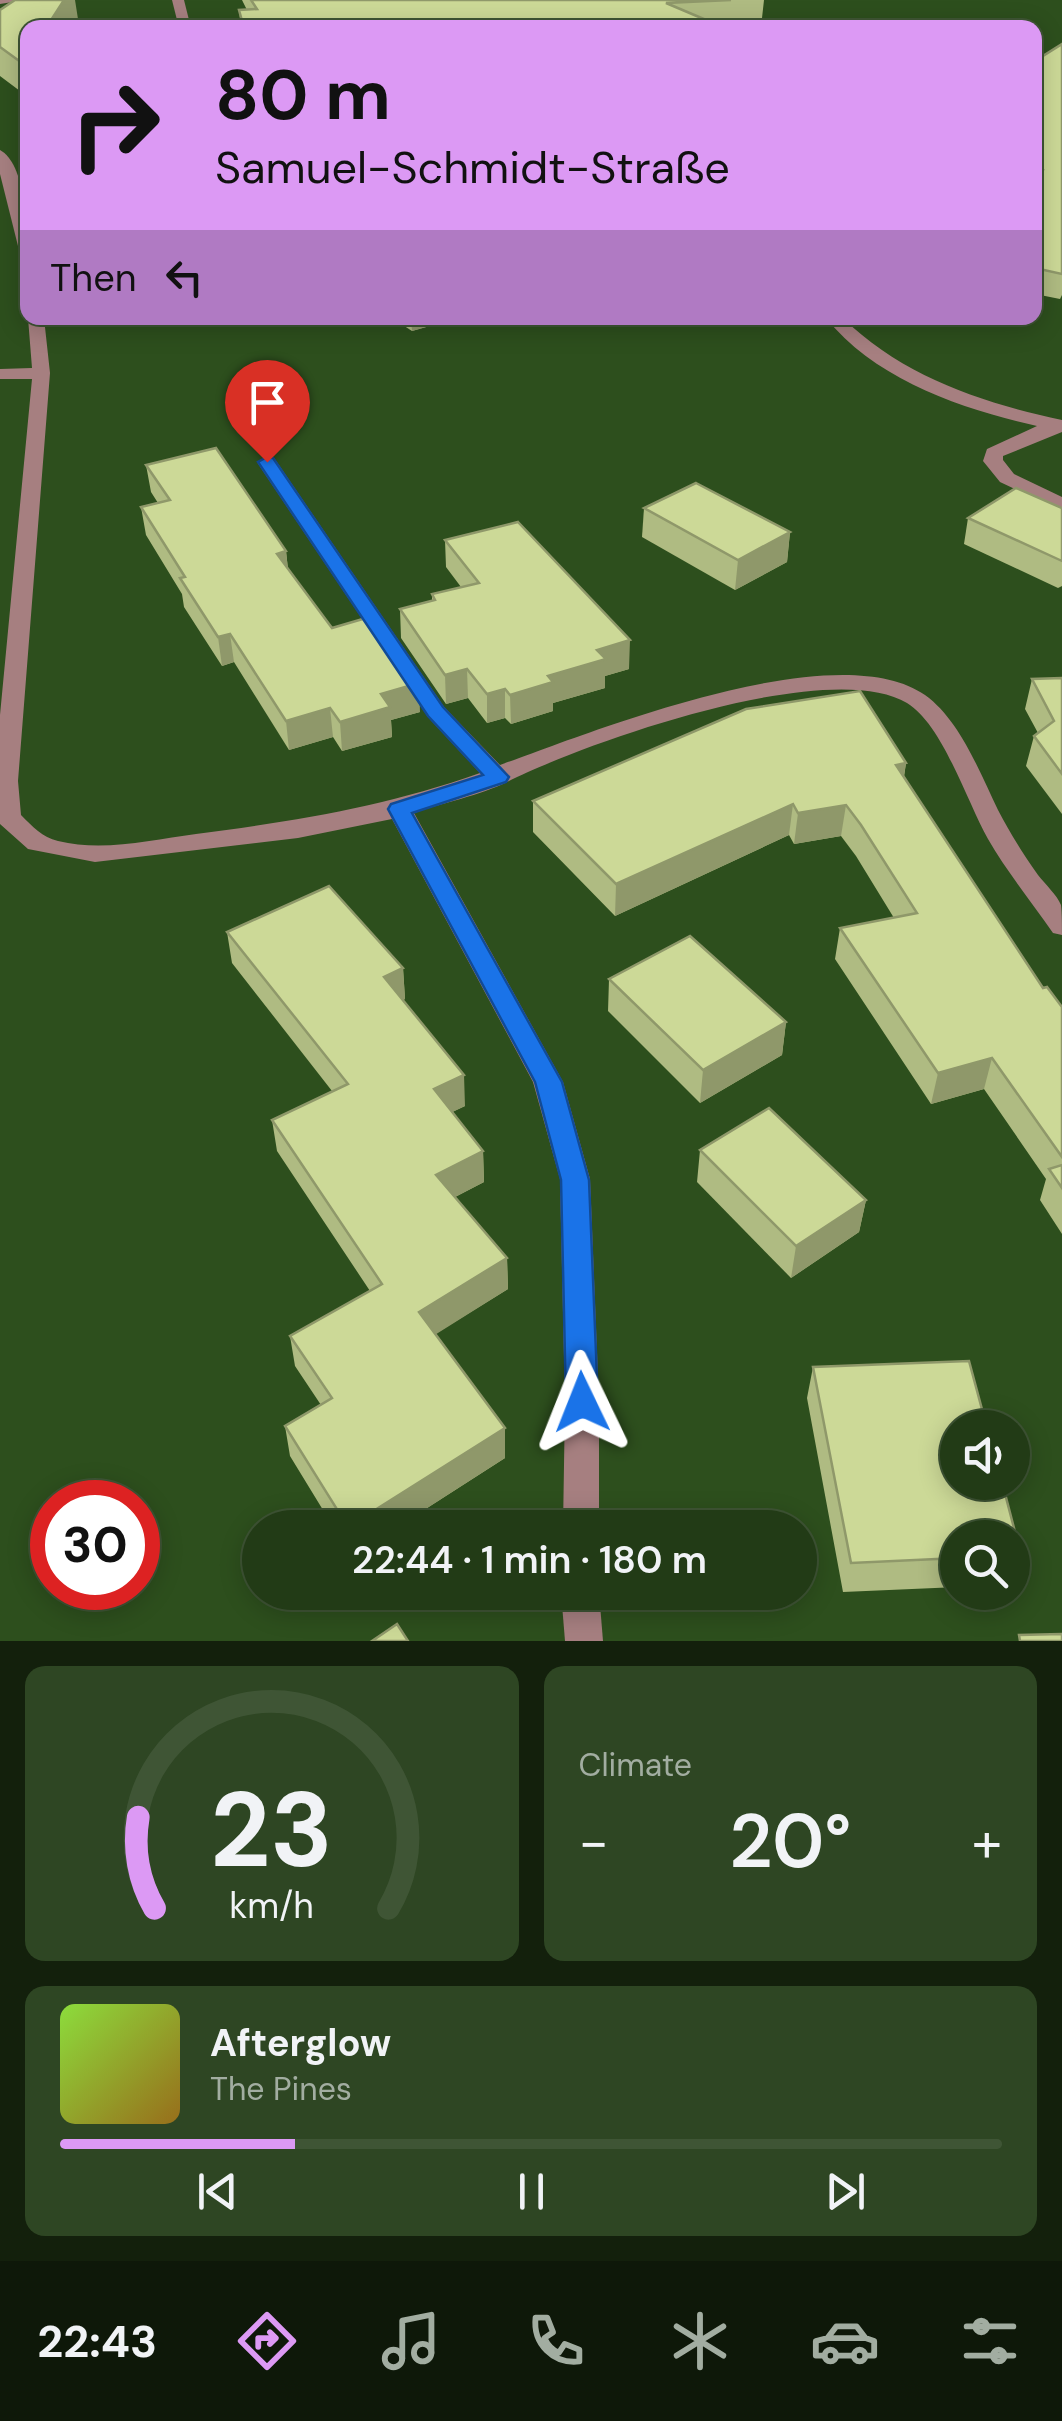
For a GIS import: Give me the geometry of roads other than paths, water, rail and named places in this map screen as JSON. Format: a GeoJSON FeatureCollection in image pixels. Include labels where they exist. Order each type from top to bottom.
{"type":"FeatureCollection","features":[{"type":"Feature","properties":{"kind":"street"},"geometry":{"type":"LineString","coordinates":[[0,1],[19,0]]}},
{"type":"Feature","properties":{"kind":"street"},"geometry":{"type":"LineString","coordinates":[[0,154],[20,217]]}},
{"type":"Feature","properties":{"kind":"street"},"geometry":{"type":"LineString","coordinates":[[37,325],[40,373],[6,780],[9,818],[34,842],[99,856],[300,828],[399,809],[498,777],[658,715],[799,683],[870,683],[912,696],[933,714],[1004,843],[1062,926]]}},
{"type":"Feature","properties":{"kind":"street"},"geometry":{"type":"LineString","coordinates":[[842,325],[882,359],[957,396],[1058,425]]}},
{"type":"Feature","properties":{"kind":"street"},"geometry":{"type":"LineString","coordinates":[[0,374],[40,373]]}},
{"type":"Feature","properties":{"kind":"street"},"geometry":{"type":"LineString","coordinates":[[1058,425],[1002,446],[994,453],[993,462],[1007,478],[1062,506]]}},
{"type":"Feature","properties":{"kind":"street"},"geometry":{"type":"LineString","coordinates":[[267,462],[436,712],[498,777]]}},
{"type":"Feature","properties":{"kind":"street"},"geometry":{"type":"LineString","coordinates":[[399,809],[548,1082],[575,1180],[582,1402],[580,1510]]}},
{"type":"Feature","properties":{"kind":"street"},"geometry":{"type":"LineString","coordinates":[[581,1610],[584,1641]]}}]}
